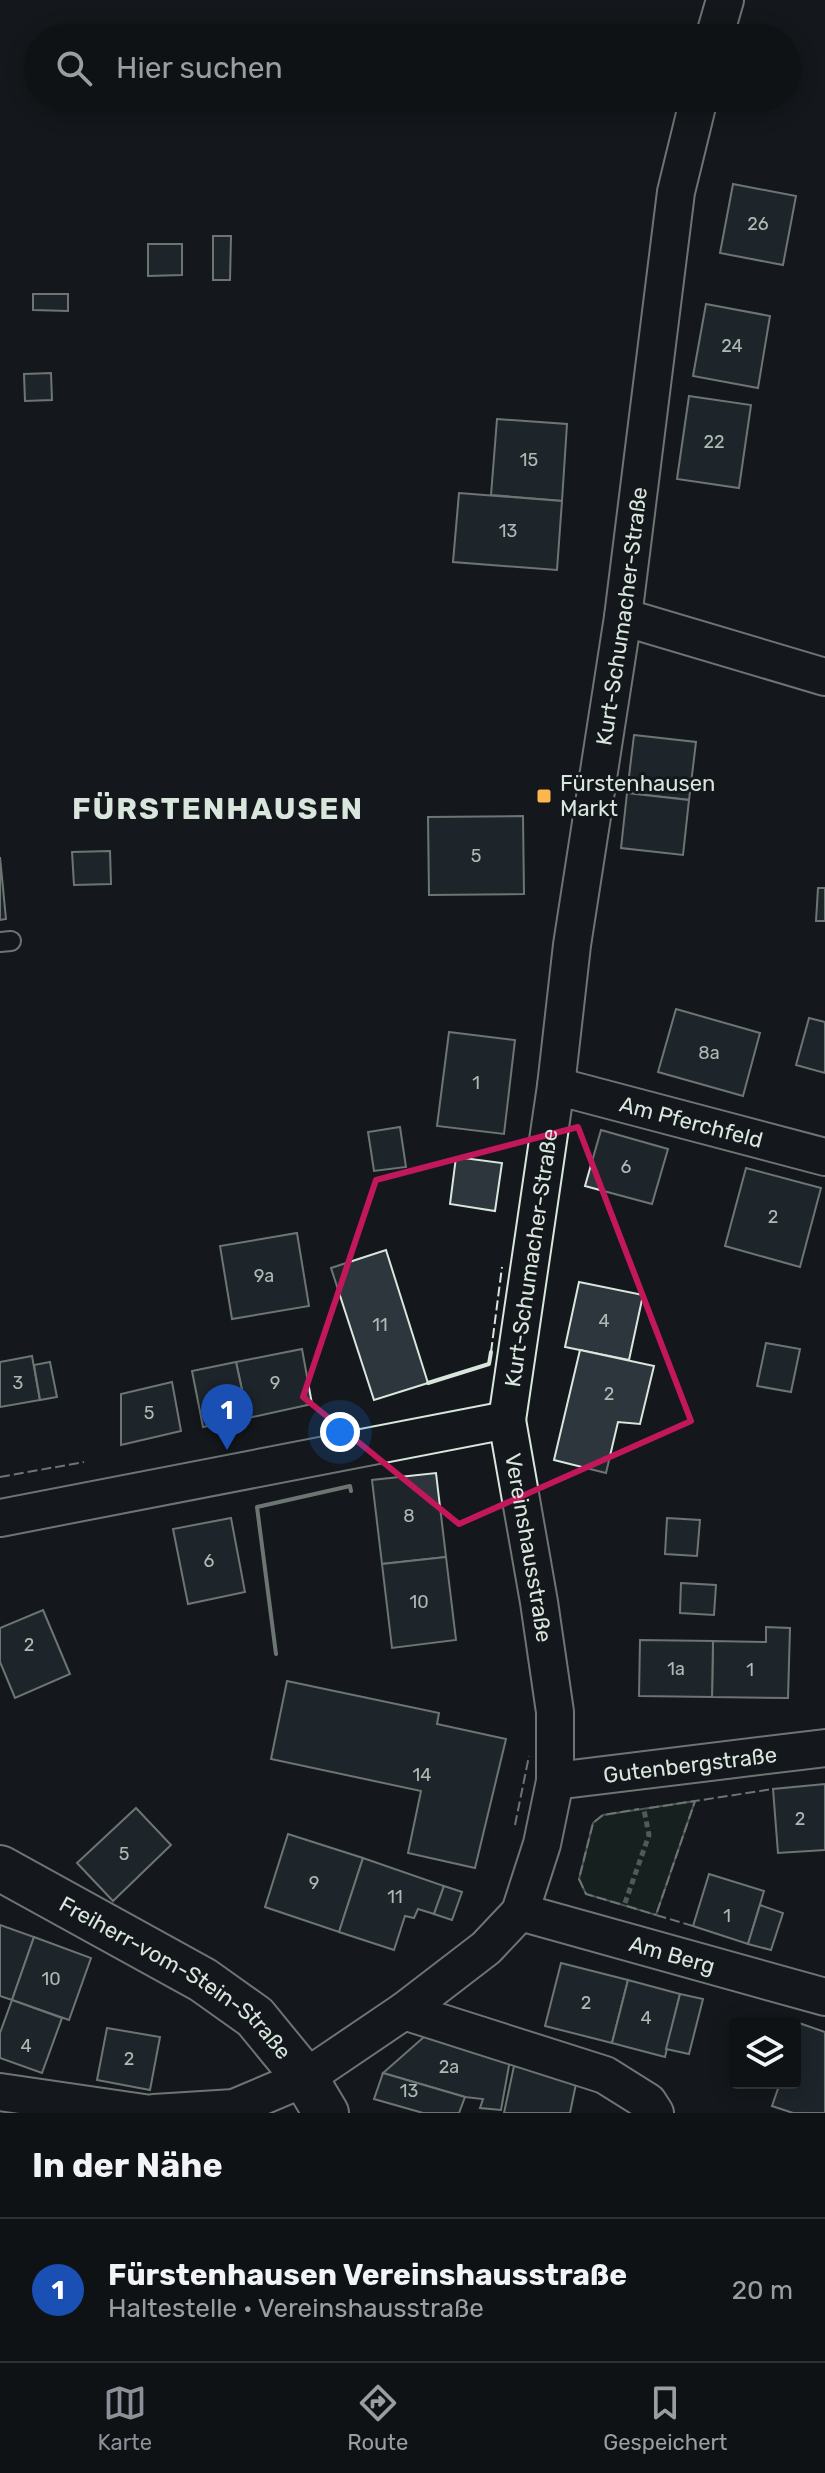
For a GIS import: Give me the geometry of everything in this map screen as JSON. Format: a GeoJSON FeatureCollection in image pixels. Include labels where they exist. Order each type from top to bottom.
{"type":"FeatureCollection","features":[{"type":"Feature","properties":{"kind":"street"},"geometry":{"type":"LineString","coordinates":[[718,24],[725,0]]}},
{"type":"Feature","properties":{"kind":"street","name":"Kurt-Schumacher-Straße"},"geometry":{"type":"LineString","coordinates":[[507,1420],[556,1086],[572,945],[623,617],[676,192],[696,112]]}},
{"type":"Feature","properties":{"kind":"street"},"geometry":{"type":"LineString","coordinates":[[623,617],[825,677]]}},
{"type":"Feature","properties":{"kind":"street","name":"Am Pferchfeld"},"geometry":{"type":"LineString","coordinates":[[556,1086],[825,1157]]}},
{"type":"Feature","properties":{"kind":"street","name":"Vereinshausstraße"},"geometry":{"type":"LineString","coordinates":[[0,1518],[507,1420],[555,1712],[555,1781],[542,1844],[520,1912],[486,1948],[404,2011],[316,2096],[234,2108],[154,2113]]}},
{"type":"Feature","properties":{"kind":"street","name":"Gutenbergstraße"},"geometry":{"type":"LineString","coordinates":[[555,1781],[825,1748]]}},
{"type":"Feature","properties":{"kind":"street","name":"Freiherr-vom-Stein-Straße"},"geometry":{"type":"LineString","coordinates":[[0,1868],[203,1980],[255,2017],[316,2096]]}},
{"type":"Feature","properties":{"kind":"street","name":"Am Berg"},"geometry":{"type":"LineString","coordinates":[[520,1912],[825,1997]]}},
{"type":"Feature","properties":{"kind":"street"},"geometry":{"type":"LineString","coordinates":[[404,2011],[605,2075],[648,2102],[655,2113]]}},
{"type":"Feature","properties":{"kind":"street"},"geometry":{"type":"LineString","coordinates":[[0,2092],[144,2113]]}},
{"type":"Feature","properties":{"kind":"path"},"geometry":{"type":"LineString","coordinates":[[626,1898],[649,1835],[645,1814]]}},
{"type":"Feature","properties":{"kind":"highlighted area"},"geometry":{"type":"Polygon","coordinates":[[[578,1127],[691,1421],[459,1524],[303,1397],[376,1180],[578,1127]]]}},
{"type":"Feature","properties":{"kind":"green space"},"geometry":{"type":"Polygon","coordinates":[[[695,1801],[656,1915],[586,1894],[579,1879],[593,1823],[603,1815],[695,1801]]]}},
{"type":"Feature","properties":{"kind":"building"},"geometry":{"type":"Polygon","coordinates":[[[733,184],[796,196],[783,265],[720,253],[733,184]]]}},
{"type":"Feature","properties":{"kind":"building"},"geometry":{"type":"Polygon","coordinates":[[[213,236],[231,236],[230,280],[213,280],[213,236]]]}},
{"type":"Feature","properties":{"kind":"building"},"geometry":{"type":"Polygon","coordinates":[[[148,244],[182,244],[182,275],[148,276],[148,244]]]}},
{"type":"Feature","properties":{"kind":"building"},"geometry":{"type":"Polygon","coordinates":[[[33,294],[68,294],[68,311],[33,310],[33,294]]]}},
{"type":"Feature","properties":{"kind":"building"},"geometry":{"type":"Polygon","coordinates":[[[706,304],[770,316],[758,388],[693,376],[706,304]]]}},
{"type":"Feature","properties":{"kind":"building"},"geometry":{"type":"Polygon","coordinates":[[[51,373],[52,400],[25,401],[24,374],[51,373]]]}},
{"type":"Feature","properties":{"kind":"building"},"geometry":{"type":"Polygon","coordinates":[[[689,396],[751,405],[739,488],[677,479],[689,396]]]}},
{"type":"Feature","properties":{"kind":"building"},"geometry":{"type":"Polygon","coordinates":[[[497,419],[567,424],[562,501],[491,495],[497,419]]]}},
{"type":"Feature","properties":{"kind":"building"},"geometry":{"type":"Polygon","coordinates":[[[459,493],[562,501],[557,570],[453,562],[459,493]]]}},
{"type":"Feature","properties":{"kind":"building"},"geometry":{"type":"Polygon","coordinates":[[[634,735],[696,742],[689,800],[627,793],[634,735]]]}},
{"type":"Feature","properties":{"kind":"building"},"geometry":{"type":"Polygon","coordinates":[[[627,793],[689,800],[683,855],[621,848],[627,793]]]}},
{"type":"Feature","properties":{"kind":"building"},"geometry":{"type":"Polygon","coordinates":[[[523,816],[524,894],[429,895],[428,817],[523,816]]]}},
{"type":"Feature","properties":{"kind":"building"},"geometry":{"type":"Polygon","coordinates":[[[110,851],[111,884],[74,885],[72,852],[110,851]]]}},
{"type":"Feature","properties":{"kind":"building"},"geometry":{"type":"Polygon","coordinates":[[[0,857],[6,919],[0,920],[0,857]]]}},
{"type":"Feature","properties":{"kind":"building"},"geometry":{"type":"Polygon","coordinates":[[[818,888],[825,888],[825,921],[816,921],[818,888]]]}},
{"type":"Feature","properties":{"kind":"building"},"geometry":{"type":"Polygon","coordinates":[[[676,1009],[760,1033],[743,1096],[658,1072],[676,1009]]]}},
{"type":"Feature","properties":{"kind":"building"},"geometry":{"type":"Polygon","coordinates":[[[809,1018],[825,1022],[825,1073],[796,1065],[809,1018]]]}},
{"type":"Feature","properties":{"kind":"building"},"geometry":{"type":"Polygon","coordinates":[[[449,1032],[515,1040],[504,1134],[437,1126],[449,1032]]]}},
{"type":"Feature","properties":{"kind":"building"},"geometry":{"type":"Polygon","coordinates":[[[400,1127],[406,1167],[374,1171],[368,1132],[400,1127]]]}},
{"type":"Feature","properties":{"kind":"building"},"geometry":{"type":"Polygon","coordinates":[[[601,1130],[668,1149],[652,1204],[585,1186],[601,1130]]]}},
{"type":"Feature","properties":{"kind":"building"},"geometry":{"type":"Polygon","coordinates":[[[456,1157],[502,1163],[495,1211],[450,1204],[456,1157]]]}},
{"type":"Feature","properties":{"kind":"building"},"geometry":{"type":"Polygon","coordinates":[[[746,1168],[821,1188],[800,1267],[725,1246],[746,1168]]]}},
{"type":"Feature","properties":{"kind":"building"},"geometry":{"type":"Polygon","coordinates":[[[297,1233],[309,1306],[232,1319],[220,1246],[297,1233]]]}},
{"type":"Feature","properties":{"kind":"building"},"geometry":{"type":"Polygon","coordinates":[[[386,1250],[428,1383],[374,1400],[331,1268],[386,1250]]]}},
{"type":"Feature","properties":{"kind":"building"},"geometry":{"type":"Polygon","coordinates":[[[579,1282],[643,1295],[629,1360],[565,1347],[579,1282]]]}},
{"type":"Feature","properties":{"kind":"building"},"geometry":{"type":"Polygon","coordinates":[[[766,1343],[800,1349],[791,1392],[757,1386],[766,1343]]]}},
{"type":"Feature","properties":{"kind":"building"},"geometry":{"type":"Polygon","coordinates":[[[302,1349],[312,1404],[248,1418],[236,1362],[302,1349]]]}},
{"type":"Feature","properties":{"kind":"building"},"geometry":{"type":"Polygon","coordinates":[[[580,1350],[654,1366],[640,1424],[618,1422],[606,1473],[554,1460],[580,1350]]]}},
{"type":"Feature","properties":{"kind":"building"},"geometry":{"type":"Polygon","coordinates":[[[32,1356],[40,1400],[0,1407],[0,1362],[32,1356]]]}},
{"type":"Feature","properties":{"kind":"building"},"geometry":{"type":"Polygon","coordinates":[[[50,1362],[57,1397],[40,1400],[34,1365],[50,1362]]]}},
{"type":"Feature","properties":{"kind":"building"},"geometry":{"type":"Polygon","coordinates":[[[236,1362],[248,1418],[203,1427],[192,1371],[236,1362]]]}},
{"type":"Feature","properties":{"kind":"building"},"geometry":{"type":"Polygon","coordinates":[[[172,1382],[181,1431],[121,1445],[121,1394],[172,1382]]]}},
{"type":"Feature","properties":{"kind":"building"},"geometry":{"type":"Polygon","coordinates":[[[436,1473],[446,1557],[382,1564],[372,1480],[436,1473]]]}},
{"type":"Feature","properties":{"kind":"building"},"geometry":{"type":"Polygon","coordinates":[[[231,1518],[245,1592],[188,1604],[173,1529],[231,1518]]]}},
{"type":"Feature","properties":{"kind":"building"},"geometry":{"type":"Polygon","coordinates":[[[667,1518],[700,1520],[697,1556],[665,1554],[667,1518]]]}},
{"type":"Feature","properties":{"kind":"building"},"geometry":{"type":"Polygon","coordinates":[[[446,1557],[456,1640],[392,1648],[382,1564],[446,1557]]]}},
{"type":"Feature","properties":{"kind":"building"},"geometry":{"type":"Polygon","coordinates":[[[681,1583],[716,1585],[714,1615],[680,1613],[681,1583]]]}},
{"type":"Feature","properties":{"kind":"building"},"geometry":{"type":"Polygon","coordinates":[[[43,1610],[70,1674],[15,1698],[0,1662],[0,1628],[43,1610]]]}},
{"type":"Feature","properties":{"kind":"building"},"geometry":{"type":"Polygon","coordinates":[[[766,1627],[790,1628],[788,1698],[712,1697],[713,1641],[766,1642],[766,1627]]]}},
{"type":"Feature","properties":{"kind":"building"},"geometry":{"type":"Polygon","coordinates":[[[640,1640],[713,1641],[712,1697],[639,1696],[640,1640]]]}},
{"type":"Feature","properties":{"kind":"building"},"geometry":{"type":"Polygon","coordinates":[[[287,1681],[439,1713],[437,1724],[506,1739],[475,1868],[408,1853],[421,1791],[271,1759],[287,1681]]]}},
{"type":"Feature","properties":{"kind":"building"},"geometry":{"type":"Polygon","coordinates":[[[825,1784],[825,1850],[778,1853],[773,1789],[825,1784]]]}},
{"type":"Feature","properties":{"kind":"building"},"geometry":{"type":"Polygon","coordinates":[[[136,1808],[171,1845],[113,1901],[77,1863],[136,1808]]]}},
{"type":"Feature","properties":{"kind":"building"},"geometry":{"type":"Polygon","coordinates":[[[288,1834],[363,1858],[339,1932],[265,1907],[288,1834]]]}},
{"type":"Feature","properties":{"kind":"building"},"geometry":{"type":"Polygon","coordinates":[[[363,1858],[444,1886],[434,1914],[418,1909],[414,1918],[405,1916],[394,1950],[339,1932],[363,1858]]]}},
{"type":"Feature","properties":{"kind":"building"},"geometry":{"type":"Polygon","coordinates":[[[709,1874],[764,1891],[748,1944],[693,1926],[709,1874]]]}},
{"type":"Feature","properties":{"kind":"building"},"geometry":{"type":"Polygon","coordinates":[[[444,1886],[462,1892],[452,1920],[434,1914],[444,1886]]]}},
{"type":"Feature","properties":{"kind":"building"},"geometry":{"type":"Polygon","coordinates":[[[760,1905],[783,1913],[771,1950],[748,1944],[760,1905]]]}},
{"type":"Feature","properties":{"kind":"building"},"geometry":{"type":"Polygon","coordinates":[[[0,1925],[34,1937],[12,2000],[0,1996],[0,1925]]]}},
{"type":"Feature","properties":{"kind":"building"},"geometry":{"type":"Polygon","coordinates":[[[34,1937],[91,1958],[69,2020],[12,2000],[34,1937]]]}},
{"type":"Feature","properties":{"kind":"building"},"geometry":{"type":"Polygon","coordinates":[[[561,1963],[628,1980],[612,2043],[545,2026],[561,1963]]]}},
{"type":"Feature","properties":{"kind":"building"},"geometry":{"type":"Polygon","coordinates":[[[628,1980],[680,1994],[665,2057],[612,2043],[628,1980]]]}},
{"type":"Feature","properties":{"kind":"building"},"geometry":{"type":"Polygon","coordinates":[[[680,1994],[703,1999],[689,2054],[666,2049],[680,1994]]]}},
{"type":"Feature","properties":{"kind":"building"},"geometry":{"type":"Polygon","coordinates":[[[12,2000],[62,2018],[42,2073],[0,2058],[0,2033],[12,2000]]]}},
{"type":"Feature","properties":{"kind":"building"},"geometry":{"type":"Polygon","coordinates":[[[801,2024],[825,2032],[825,2113],[793,2113],[772,2106],[778,2089],[801,2089],[801,2024]]]}},
{"type":"Feature","properties":{"kind":"building"},"geometry":{"type":"Polygon","coordinates":[[[107,2028],[160,2037],[150,2090],[97,2080],[107,2028]]]}},
{"type":"Feature","properties":{"kind":"building"},"geometry":{"type":"Polygon","coordinates":[[[425,2036],[510,2060],[501,2110],[480,2108],[483,2099],[465,2097],[383,2073],[425,2036]]]}},
{"type":"Feature","properties":{"kind":"building"},"geometry":{"type":"Polygon","coordinates":[[[514,2066],[577,2079],[570,2113],[504,2113],[514,2066]]]}},
{"type":"Feature","properties":{"kind":"building"},"geometry":{"type":"Polygon","coordinates":[[[383,2073],[465,2097],[459,2113],[423,2113],[374,2099],[383,2073]]]}},
{"type":"Feature","properties":{"kind":"fence"},"geometry":{"type":"LineString","coordinates":[[491,1352],[502,1267]]}},
{"type":"Feature","properties":{"kind":"fence"},"geometry":{"type":"LineString","coordinates":[[0,1477],[84,1462]]}},
{"type":"Feature","properties":{"kind":"fence"},"geometry":{"type":"LineString","coordinates":[[515,1825],[529,1756]]}},
{"type":"Feature","properties":{"kind":"fence"},"geometry":{"type":"LineString","coordinates":[[693,1926],[656,1915],[695,1801],[773,1789]]}},
{"type":"Feature","properties":{"kind":"fence"},"geometry":{"type":"LineString","coordinates":[[649,1808],[695,1801]]}},
{"type":"Feature","properties":{"kind":"fence"},"geometry":{"type":"LineString","coordinates":[[620,1904],[586,1894],[579,1879],[593,1823],[603,1815],[639,1809]]}},
{"type":"Feature","properties":{"kind":"fence"},"geometry":{"type":"LineString","coordinates":[[627,1906],[656,1915]]}},
{"type":"Feature","properties":{"kind":"wall"},"geometry":{"type":"LineString","coordinates":[[428,1383],[489,1364],[491,1352]]}},
{"type":"Feature","properties":{"kind":"wall"},"geometry":{"type":"LineString","coordinates":[[276,1654],[257,1507],[350,1486],[351,1491]]}},
{"type":"Feature","properties":{"kind":"place","name":"Fürstenhausen Markt"},"geometry":{"type":"Point","coordinates":[544,796]}},
{"type":"Feature","properties":{"kind":"place","name":"Fürstenhausen Vereinshausstraße"},"geometry":{"type":"Point","coordinates":[227,1450]}},
{"type":"Feature","properties":{"kind":"district","name":"FÜRSTENHAUSEN"},"geometry":{"type":"Point","coordinates":[218,809]}}]}
